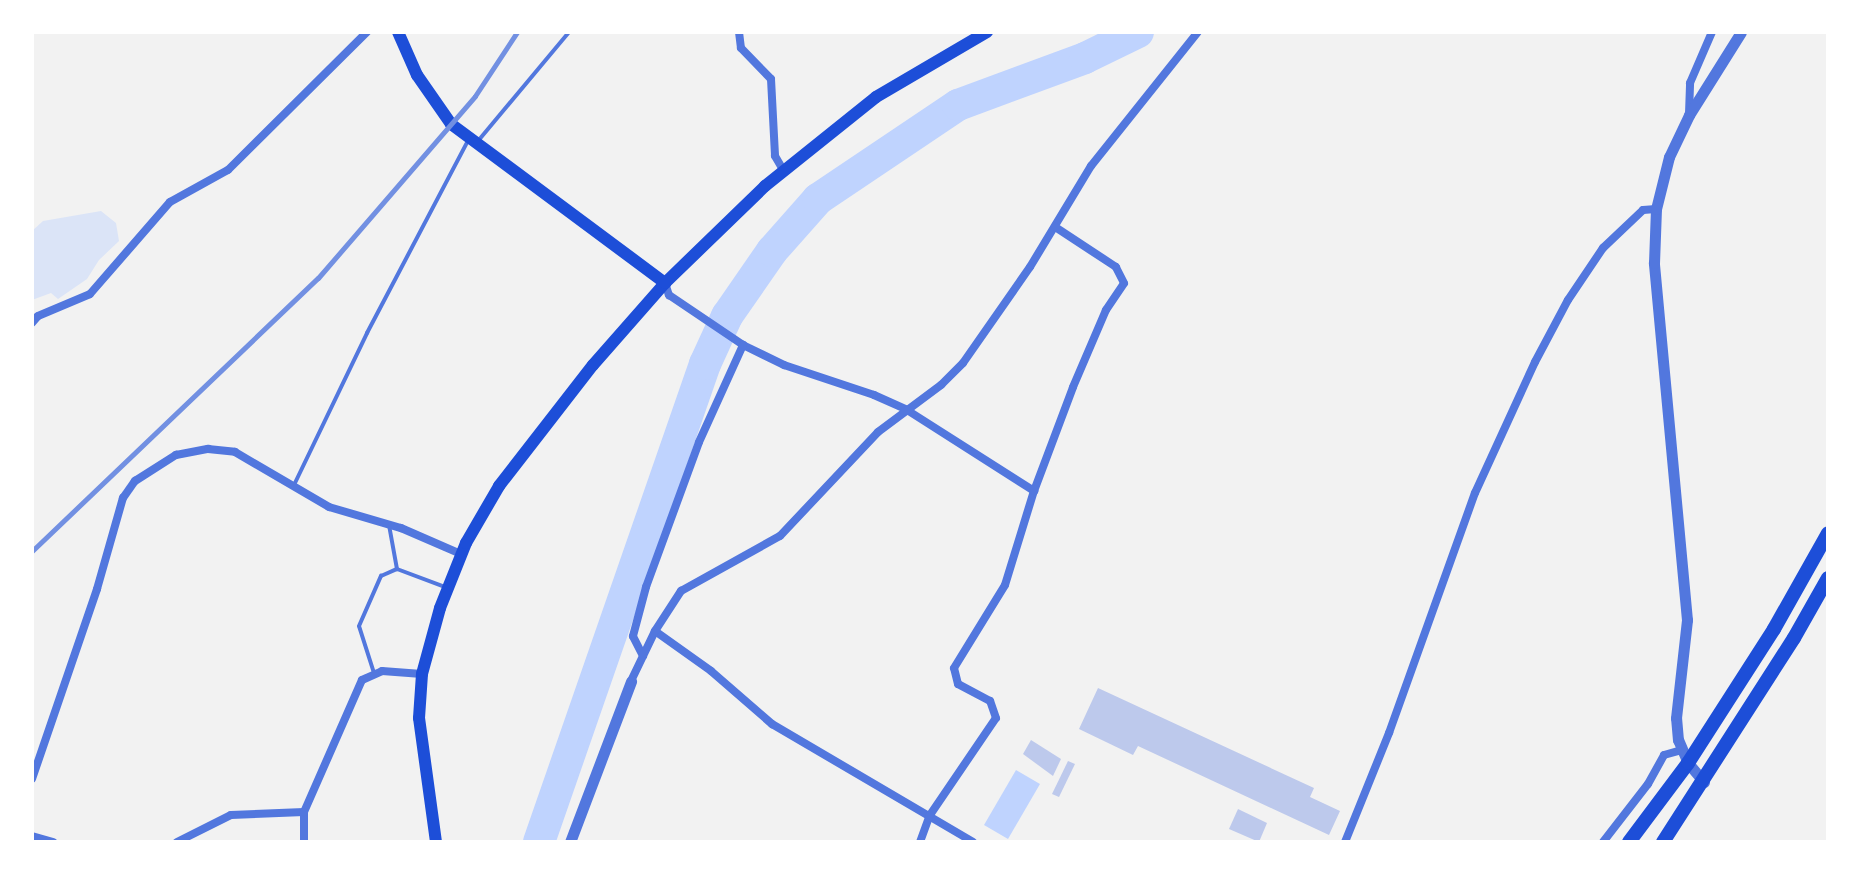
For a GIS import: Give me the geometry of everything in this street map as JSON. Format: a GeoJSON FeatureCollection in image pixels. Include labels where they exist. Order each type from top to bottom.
{"type":"FeatureCollection","features":[{"type":"Feature","properties":{"kind":"highway"},"geometry":{"type":"LineString","coordinates":[[1629,842],[1684,756],[1774,629],[1828,533]]}},
{"type":"Feature","properties":{"kind":"highway"},"geometry":{"type":"LineString","coordinates":[[1663,842],[1704,782],[1828,578]]}},
{"type":"Feature","properties":{"kind":"main road"},"geometry":{"type":"LineString","coordinates":[[398,32],[417,75],[435,103],[472,141],[635,257],[665,283]]}},
{"type":"Feature","properties":{"kind":"main road"},"geometry":{"type":"LineString","coordinates":[[436,842],[419,718],[422,674],[461,554],[499,486],[593,365],[665,283],[783,170],[876,97],[987,32]]}},
{"type":"Feature","properties":{"kind":"street"},"geometry":{"type":"LineString","coordinates":[[32,323],[38,316],[90,294],[170,202],[228,170],[367,32]]}},
{"type":"Feature","properties":{"kind":"street"},"geometry":{"type":"LineString","coordinates":[[739,32],[741,48],[771,79],[775,156],[783,170]]}},
{"type":"Feature","properties":{"kind":"street"},"geometry":{"type":"LineString","coordinates":[[570,842],[631,681],[655,631],[681,591],[780,536],[867,444],[941,385],[963,363],[1055,227],[1091,166],[1198,32]]}},
{"type":"Feature","properties":{"kind":"street"},"geometry":{"type":"LineString","coordinates":[[1689,115],[1690,83],[1712,32]]}},
{"type":"Feature","properties":{"kind":"street"},"geometry":{"type":"LineString","coordinates":[[1704,782],[1684,756],[1676,718],[1687,620],[1654,263],[1656,209],[1669,157],[1689,115],[1741,32]]}},
{"type":"Feature","properties":{"kind":"street"},"geometry":{"type":"LineString","coordinates":[[1345,842],[1389,733],[1475,493],[1535,362],[1568,300],[1603,248],[1643,210],[1656,209]]}},
{"type":"Feature","properties":{"kind":"street"},"geometry":{"type":"LineString","coordinates":[[920,842],[930,815],[996,718],[990,701],[958,684],[954,668],[1005,585],[1034,491],[1092,339],[1124,283],[1116,267],[1055,227]]}},
{"type":"Feature","properties":{"kind":"street"},"geometry":{"type":"LineString","coordinates":[[665,283],[669,295],[739,342],[784,365],[874,395],[907,410],[1034,491]]}},
{"type":"Feature","properties":{"kind":"street"},"geometry":{"type":"LineString","coordinates":[[643,656],[633,636],[646,587],[739,342]]}},
{"type":"Feature","properties":{"kind":"street"},"geometry":{"type":"LineString","coordinates":[[32,779],[97,589],[123,498],[135,481],[176,455],[208,449],[235,452],[329,507],[389,525],[461,554]]}},
{"type":"Feature","properties":{"kind":"street"},"geometry":{"type":"LineString","coordinates":[[655,631],[711,671],[772,724],[973,842]]}},
{"type":"Feature","properties":{"kind":"street"},"geometry":{"type":"LineString","coordinates":[[304,842],[304,812],[353,693],[362,680],[374,673],[422,674]]}},
{"type":"Feature","properties":{"kind":"street"},"geometry":{"type":"LineString","coordinates":[[1603,842],[1648,784],[1664,755],[1684,756]]}},
{"type":"Feature","properties":{"kind":"street"},"geometry":{"type":"LineString","coordinates":[[177,842],[231,815],[304,812]]}},
{"type":"Feature","properties":{"kind":"street"},"geometry":{"type":"LineString","coordinates":[[32,836],[53,842]]}},
{"type":"Feature","properties":{"kind":"lane"},"geometry":{"type":"LineString","coordinates":[[294,485],[367,333],[472,141],[569,32]]}},
{"type":"Feature","properties":{"kind":"lane"},"geometry":{"type":"LineString","coordinates":[[389,525],[397,569]]}},
{"type":"Feature","properties":{"kind":"lane"},"geometry":{"type":"LineString","coordinates":[[374,673],[359,626],[381,576],[397,569],[448,588]]}},
{"type":"Feature","properties":{"kind":"shaded area"},"geometry":{"type":"Polygon","coordinates":[[[101,211],[116,223],[119,241],[99,260],[87,279],[58,299],[51,293],[32,300],[32,231],[43,221],[101,211]]]}},
{"type":"Feature","properties":{"kind":"water"},"geometry":{"type":"Polygon","coordinates":[[[1016,770],[1040,784],[1008,839],[984,825],[1016,770]]]}},
{"type":"Feature","properties":{"kind":"building"},"geometry":{"type":"Polygon","coordinates":[[[1098,688],[1314,788],[1310,797],[1340,811],[1329,835],[1138,746],[1133,755],[1079,729],[1098,688]]]}},
{"type":"Feature","properties":{"kind":"building"},"geometry":{"type":"Polygon","coordinates":[[[1031,740],[1061,759],[1053,776],[1023,754],[1031,740]]]}},
{"type":"Feature","properties":{"kind":"building"},"geometry":{"type":"Polygon","coordinates":[[[1068,761],[1075,764],[1059,797],[1052,794],[1068,761]]]}},
{"type":"Feature","properties":{"kind":"building"},"geometry":{"type":"Polygon","coordinates":[[[1238,809],[1267,823],[1259,842],[1229,829],[1238,809]]]}},
{"type":"Feature","properties":{"kind":"waterway"},"geometry":{"type":"LineString","coordinates":[[539,842],[705,364],[727,316],[772,251],[818,199],[958,105],[1085,58],[1138,32]]}},
{"type":"Feature","properties":{"kind":"railway"},"geometry":{"type":"LineString","coordinates":[[32,551],[318,278],[475,96],[517,32]]}}]}
